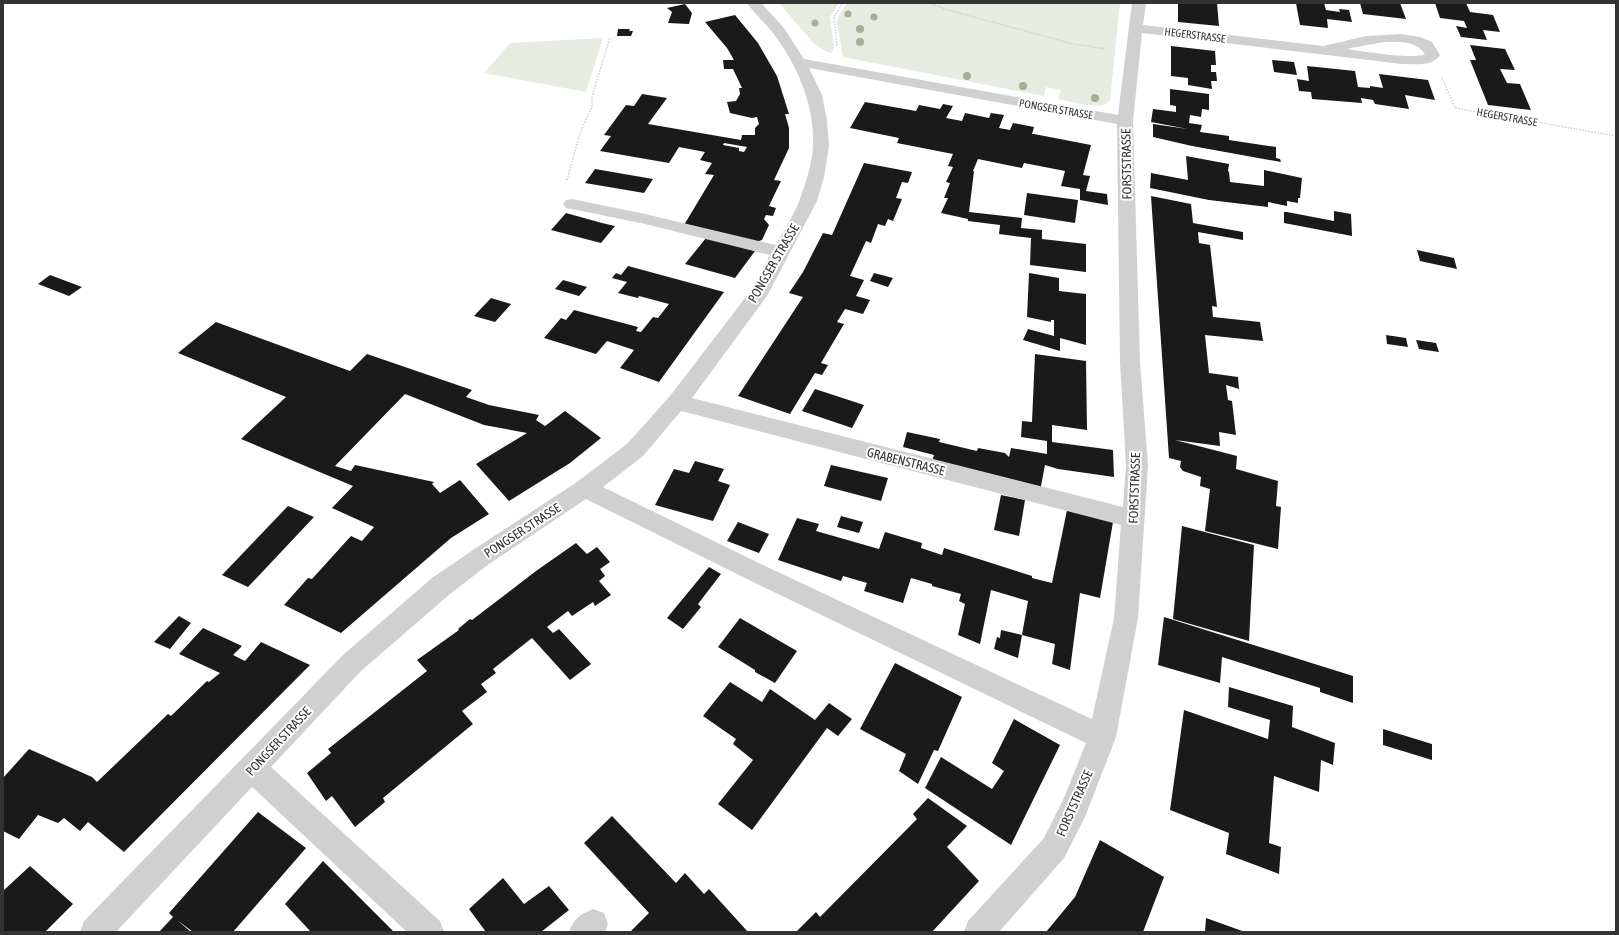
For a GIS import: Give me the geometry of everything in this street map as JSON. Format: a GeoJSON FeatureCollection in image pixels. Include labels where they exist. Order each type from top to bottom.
{"type":"FeatureCollection","features":[{"type":"Feature","properties":{"kind":"street","name":"PONGSER STRASSE"},"geometry":{"type":"LineString","coordinates":[[95,932],[352,663],[441,586],[481,557],[585,488],[635,450],[677,402],[760,292],[808,201],[816,177],[820,146],[819,120],[814,95],[799,62],[779,31],[754,3]]}},
{"type":"Feature","properties":{"kind":"street","name":"FORSTSTRASSE"},"geometry":{"type":"LineString","coordinates":[[979,932],[1054,848],[1075,807],[1102,737],[1126,618],[1134,519],[1136,465],[1130,362],[1125,121],[1139,3]]}},
{"type":"Feature","properties":{"kind":"street","name":"HEGERSTRASSE"},"geometry":{"type":"LineString","coordinates":[[1137,28],[1402,60],[1425,60],[1432,55],[1429,48],[1418,41],[1403,37],[1353,43],[1326,50]]}},
{"type":"Feature","properties":{"kind":"street","name":"PONGSER STRASSE"},"geometry":{"type":"LineString","coordinates":[[799,62],[1125,121]]}},
{"type":"Feature","properties":{"kind":"street"},"geometry":{"type":"LineString","coordinates":[[572,204],[645,219],[781,252]]}},
{"type":"Feature","properties":{"kind":"street","name":"GRABENSTRASSE"},"geometry":{"type":"LineString","coordinates":[[677,402],[1134,519]]}},
{"type":"Feature","properties":{"kind":"street"},"geometry":{"type":"LineString","coordinates":[[585,488],[757,574],[1102,737]]}},
{"type":"Feature","properties":{"kind":"street"},"geometry":{"type":"LineString","coordinates":[[252,768],[429,932]]}},
{"type":"Feature","properties":{"kind":"path"},"geometry":{"type":"LineString","coordinates":[[837,68],[838,46],[834,17],[843,3]]}},
{"type":"Feature","properties":{"kind":"path"},"geometry":{"type":"LineString","coordinates":[[929,3],[948,10],[1073,44],[1109,50],[1134,51]]}},
{"type":"Feature","properties":{"kind":"path"},"geometry":{"type":"LineString","coordinates":[[572,204],[565,188],[580,133],[592,107],[592,96],[610,38]]}},
{"type":"Feature","properties":{"kind":"path","name":"HEGERSTRASSE"},"geometry":{"type":"LineString","coordinates":[[1425,60],[1437,68],[1455,108],[1616,136]]}},
{"type":"Feature","properties":{"kind":"shaded area"},"geometry":{"type":"Polygon","coordinates":[[[779,3],[839,3],[830,17],[834,47],[831,54],[814,44],[779,3]]]}},
{"type":"Feature","properties":{"kind":"shaded area"},"geometry":{"type":"Polygon","coordinates":[[[847,3],[1120,3],[1110,100],[1101,105],[1086,105],[1058,99],[1061,90],[1046,87],[1044,96],[843,57],[837,23],[838,17],[847,3]]]}},
{"type":"Feature","properties":{"kind":"shaded area"},"geometry":{"type":"Polygon","coordinates":[[[603,38],[586,92],[484,73],[510,43],[603,38]]]}},
{"type":"Feature","properties":{"kind":"building"},"geometry":{"type":"Polygon","coordinates":[[[1178,3],[1217,3],[1219,26],[1178,22],[1178,3]]]}},
{"type":"Feature","properties":{"kind":"building"},"geometry":{"type":"Polygon","coordinates":[[[1296,3],[1324,3],[1326,10],[1340,12],[1339,9],[1349,10],[1352,22],[1327,19],[1328,28],[1300,25],[1296,3]]]}},
{"type":"Feature","properties":{"kind":"building"},"geometry":{"type":"Polygon","coordinates":[[[1360,3],[1400,3],[1406,19],[1363,14],[1360,3]]]}},
{"type":"Feature","properties":{"kind":"building"},"geometry":{"type":"Polygon","coordinates":[[[1435,3],[1466,3],[1470,12],[1493,15],[1500,32],[1483,30],[1487,40],[1461,37],[1456,26],[1467,28],[1464,21],[1440,18],[1435,3]]]}},
{"type":"Feature","properties":{"kind":"building"},"geometry":{"type":"Polygon","coordinates":[[[685,4],[692,13],[689,24],[668,23],[672,12],[667,8],[685,4]]]}},
{"type":"Feature","properties":{"kind":"building"},"geometry":{"type":"Polygon","coordinates":[[[735,15],[758,43],[777,76],[789,114],[785,114],[789,128],[789,148],[774,180],[781,181],[769,206],[776,208],[773,216],[766,215],[764,219],[769,225],[762,240],[756,242],[684,225],[714,175],[705,174],[712,163],[700,160],[705,152],[679,147],[669,163],[600,151],[611,136],[604,135],[626,105],[634,106],[642,94],[667,98],[648,124],[741,140],[742,135],[755,135],[755,128],[759,124],[757,117],[752,118],[730,113],[727,102],[736,101],[740,94],[739,88],[742,88],[733,69],[724,69],[723,60],[734,60],[727,48],[705,22],[735,15]],[[724,143],[723,145],[739,148],[739,151],[744,152],[747,147],[724,143]]]}},
{"type":"Feature","properties":{"kind":"building"},"geometry":{"type":"Polygon","coordinates":[[[618,29],[630,29],[629,31],[633,31],[631,36],[617,36],[618,29]]]}},
{"type":"Feature","properties":{"kind":"building"},"geometry":{"type":"Polygon","coordinates":[[[1470,45],[1505,49],[1515,70],[1500,69],[1507,83],[1520,84],[1531,110],[1488,105],[1470,60],[1476,60],[1470,45]]]}},
{"type":"Feature","properties":{"kind":"building"},"geometry":{"type":"Polygon","coordinates":[[[1171,46],[1215,51],[1216,65],[1211,65],[1211,72],[1216,72],[1217,81],[1211,81],[1212,89],[1188,85],[1188,78],[1171,76],[1171,46]]]}},
{"type":"Feature","properties":{"kind":"building"},"geometry":{"type":"Polygon","coordinates":[[[1272,60],[1294,62],[1297,75],[1274,72],[1272,60]]]}},
{"type":"Feature","properties":{"kind":"building"},"geometry":{"type":"Polygon","coordinates":[[[1307,66],[1355,71],[1358,87],[1370,88],[1370,86],[1383,88],[1379,74],[1428,80],[1435,100],[1405,95],[1409,109],[1375,104],[1373,100],[1361,98],[1362,103],[1312,99],[1311,92],[1299,91],[1297,79],[1309,81],[1307,66]]]}},
{"type":"Feature","properties":{"kind":"building"},"geometry":{"type":"Polygon","coordinates":[[[1170,89],[1209,94],[1209,110],[1202,109],[1201,117],[1190,115],[1189,123],[1202,125],[1200,132],[1229,136],[1229,140],[1276,147],[1276,158],[1280,159],[1281,162],[1192,146],[1153,137],[1153,124],[1188,129],[1151,122],[1153,109],[1176,112],[1176,106],[1170,105],[1170,89]]]}},
{"type":"Feature","properties":{"kind":"building"},"geometry":{"type":"Polygon","coordinates":[[[865,102],[916,111],[919,105],[940,109],[943,104],[953,106],[946,118],[962,121],[965,113],[989,118],[991,113],[1004,115],[999,128],[1010,130],[1013,123],[1034,127],[1032,134],[1091,145],[1083,175],[1090,176],[1086,191],[1107,194],[1108,205],[1080,200],[1080,189],[1061,186],[1065,171],[1024,163],[1022,168],[978,159],[973,171],[969,212],[1022,218],[1021,228],[1042,230],[1042,239],[1086,244],[1086,272],[1030,265],[1031,238],[999,234],[1000,225],[968,221],[968,219],[941,213],[948,198],[944,198],[950,183],[946,182],[953,167],[948,166],[953,154],[897,143],[899,138],[850,128],[865,102]]]}},
{"type":"Feature","properties":{"kind":"building"},"geometry":{"type":"Polygon","coordinates":[[[1186,156],[1229,164],[1228,171],[1230,182],[1264,186],[1264,170],[1302,178],[1300,198],[1298,198],[1298,203],[1287,201],[1287,206],[1268,202],[1268,207],[1209,200],[1150,188],[1151,173],[1188,180],[1186,156]]]}},
{"type":"Feature","properties":{"kind":"building"},"geometry":{"type":"Polygon","coordinates":[[[864,163],[912,172],[908,183],[902,182],[896,198],[902,199],[893,221],[888,219],[885,226],[878,224],[871,243],[866,241],[850,276],[864,280],[856,296],[870,300],[863,314],[845,309],[837,322],[844,324],[821,363],[828,365],[822,375],[815,373],[790,414],[738,396],[803,297],[789,293],[803,272],[823,233],[832,235],[864,163]]]}},
{"type":"Feature","properties":{"kind":"building"},"geometry":{"type":"Polygon","coordinates":[[[595,169],[653,179],[644,193],[585,183],[595,169]]]}},
{"type":"Feature","properties":{"kind":"building"},"geometry":{"type":"Polygon","coordinates":[[[1027,193],[1078,200],[1075,223],[1024,215],[1027,193]]]}},
{"type":"Feature","properties":{"kind":"building"},"geometry":{"type":"Polygon","coordinates":[[[1151,196],[1191,204],[1193,223],[1243,232],[1243,240],[1198,232],[1199,243],[1210,245],[1217,307],[1212,306],[1213,317],[1260,322],[1263,341],[1205,335],[1209,373],[1238,377],[1239,389],[1226,385],[1228,400],[1232,401],[1236,435],[1219,432],[1220,446],[1175,440],[1237,456],[1236,469],[1278,481],[1276,506],[1281,507],[1278,549],[1205,531],[1210,489],[1200,486],[1201,477],[1183,471],[1180,467],[1181,461],[1169,458],[1151,196]]]}},
{"type":"Feature","properties":{"kind":"building"},"geometry":{"type":"Polygon","coordinates":[[[1334,211],[1351,214],[1352,236],[1284,223],[1284,212],[1334,221],[1334,211]]]}},
{"type":"Feature","properties":{"kind":"building"},"geometry":{"type":"Polygon","coordinates":[[[566,213],[615,226],[601,243],[551,230],[566,213]]]}},
{"type":"Feature","properties":{"kind":"building"},"geometry":{"type":"Polygon","coordinates":[[[706,238],[755,251],[735,278],[685,264],[706,238]]]}},
{"type":"Feature","properties":{"kind":"building"},"geometry":{"type":"Polygon","coordinates":[[[1417,250],[1454,258],[1457,269],[1420,261],[1417,250]]]}},
{"type":"Feature","properties":{"kind":"building"},"geometry":{"type":"Polygon","coordinates":[[[628,266],[724,292],[659,382],[620,368],[634,350],[607,341],[596,354],[544,338],[561,318],[566,320],[574,310],[638,327],[636,331],[641,332],[653,317],[658,318],[669,304],[639,296],[638,298],[618,293],[627,282],[612,278],[616,273],[621,275],[628,266]]]}},
{"type":"Feature","properties":{"kind":"building"},"geometry":{"type":"Polygon","coordinates":[[[874,273],[893,278],[888,287],[870,281],[874,273]]]}},
{"type":"Feature","properties":{"kind":"building"},"geometry":{"type":"Polygon","coordinates":[[[1029,273],[1059,278],[1059,291],[1086,294],[1086,345],[1060,338],[1060,351],[1023,340],[1028,329],[1054,336],[1054,320],[1051,320],[1051,322],[1027,317],[1029,273]]]}},
{"type":"Feature","properties":{"kind":"building"},"geometry":{"type":"Polygon","coordinates":[[[50,275],[82,287],[69,296],[38,284],[50,275]]]}},
{"type":"Feature","properties":{"kind":"building"},"geometry":{"type":"Polygon","coordinates":[[[563,280],[587,287],[579,296],[555,289],[563,280]]]}},
{"type":"Feature","properties":{"kind":"building"},"geometry":{"type":"Polygon","coordinates":[[[491,298],[511,304],[495,322],[474,316],[491,298]]]}},
{"type":"Feature","properties":{"kind":"building"},"geometry":{"type":"Polygon","coordinates":[[[216,322],[350,371],[367,354],[472,390],[466,397],[489,405],[539,415],[536,420],[545,426],[565,411],[601,438],[570,463],[509,501],[476,464],[527,433],[484,425],[405,394],[335,466],[351,471],[355,465],[434,482],[432,484],[440,493],[460,480],[489,514],[451,538],[341,633],[284,605],[308,578],[312,579],[351,536],[362,541],[374,527],[332,508],[353,486],[241,439],[286,397],[178,353],[216,322]]]}},
{"type":"Feature","properties":{"kind":"building"},"geometry":{"type":"Polygon","coordinates":[[[1386,335],[1406,338],[1408,347],[1387,344],[1386,335]]]}},
{"type":"Feature","properties":{"kind":"building"},"geometry":{"type":"Polygon","coordinates":[[[1416,340],[1436,343],[1439,352],[1419,349],[1416,340]]]}},
{"type":"Feature","properties":{"kind":"building"},"geometry":{"type":"Polygon","coordinates":[[[1035,354],[1086,361],[1087,430],[1052,425],[1052,442],[1113,450],[1114,477],[1058,469],[1045,465],[1040,491],[932,461],[934,455],[903,447],[907,432],[940,439],[939,442],[977,451],[978,448],[1005,453],[1009,457],[1011,448],[1047,454],[1047,441],[1021,437],[1022,421],[1032,422],[1035,354]]]}},
{"type":"Feature","properties":{"kind":"building"},"geometry":{"type":"Polygon","coordinates":[[[815,389],[864,405],[852,428],[802,411],[815,389]]]}},
{"type":"Feature","properties":{"kind":"building"},"geometry":{"type":"Polygon","coordinates":[[[695,461],[724,469],[718,481],[730,485],[713,521],[655,505],[674,469],[689,473],[695,461]]]}},
{"type":"Feature","properties":{"kind":"building"},"geometry":{"type":"Polygon","coordinates":[[[831,465],[888,478],[881,501],[824,486],[831,465]]]}},
{"type":"Feature","properties":{"kind":"building"},"geometry":{"type":"Polygon","coordinates":[[[1001,495],[1025,500],[1019,536],[994,530],[1001,495]]]}},
{"type":"Feature","properties":{"kind":"building"},"geometry":{"type":"Polygon","coordinates":[[[288,506],[314,517],[248,587],[222,575],[288,506]]]}},
{"type":"Feature","properties":{"kind":"building"},"geometry":{"type":"Polygon","coordinates":[[[1067,510],[1113,522],[1100,598],[1080,593],[1070,670],[1052,664],[1055,644],[1022,635],[1028,601],[991,590],[980,644],[958,635],[965,604],[959,601],[961,594],[932,586],[932,584],[911,578],[903,603],[864,591],[867,583],[843,576],[841,581],[778,560],[797,518],[819,524],[816,531],[879,549],[885,532],[922,543],[921,548],[942,555],[944,548],[1032,576],[1032,578],[1052,583],[1067,510]]]}},
{"type":"Feature","properties":{"kind":"building"},"geometry":{"type":"Polygon","coordinates":[[[841,516],[863,522],[859,533],[837,527],[841,516]]]}},
{"type":"Feature","properties":{"kind":"building"},"geometry":{"type":"Polygon","coordinates":[[[738,522],[769,534],[759,553],[727,541],[738,522]]]}},
{"type":"Feature","properties":{"kind":"building"},"geometry":{"type":"Polygon","coordinates":[[[1182,526],[1254,545],[1249,641],[1173,619],[1182,526]]]}},
{"type":"Feature","properties":{"kind":"building"},"geometry":{"type":"Polygon","coordinates":[[[576,543],[587,554],[597,547],[610,562],[600,569],[605,576],[599,581],[611,595],[595,606],[593,602],[572,616],[568,611],[547,627],[553,633],[559,629],[591,664],[570,680],[532,638],[493,669],[496,673],[481,684],[487,692],[462,711],[473,724],[383,798],[385,802],[355,827],[332,796],[326,801],[307,773],[331,753],[328,749],[427,671],[417,660],[459,630],[458,629],[470,619],[472,620],[536,571],[576,543]]]}},
{"type":"Feature","properties":{"kind":"building"},"geometry":{"type":"Polygon","coordinates":[[[709,567],[721,574],[698,604],[701,607],[683,629],[667,618],[709,567]]]}},
{"type":"Feature","properties":{"kind":"building"},"geometry":{"type":"Polygon","coordinates":[[[179,616],[191,623],[170,649],[154,642],[179,616]]]}},
{"type":"Feature","properties":{"kind":"building"},"geometry":{"type":"Polygon","coordinates":[[[1164,617],[1353,676],[1353,703],[1320,692],[1320,688],[1222,657],[1220,683],[1158,665],[1164,617]]]}},
{"type":"Feature","properties":{"kind":"building"},"geometry":{"type":"Polygon","coordinates":[[[740,618],[797,651],[775,683],[755,672],[755,670],[718,647],[740,618]]]}},
{"type":"Feature","properties":{"kind":"building"},"geometry":{"type":"Polygon","coordinates":[[[203,628],[242,646],[233,655],[245,661],[261,642],[310,665],[124,852],[88,822],[80,831],[64,818],[58,823],[38,815],[19,839],[3,831],[3,778],[29,749],[92,777],[97,782],[168,714],[171,716],[207,681],[209,682],[220,673],[179,654],[203,628]]]}},
{"type":"Feature","properties":{"kind":"building"},"geometry":{"type":"Polygon","coordinates":[[[1001,630],[1022,635],[1018,658],[994,649],[997,637],[1000,638],[1001,630]]]}},
{"type":"Feature","properties":{"kind":"building"},"geometry":{"type":"Polygon","coordinates":[[[895,663],[962,697],[938,751],[934,750],[918,784],[899,771],[906,754],[860,729],[895,663]]]}},
{"type":"Feature","properties":{"kind":"building"},"geometry":{"type":"Polygon","coordinates":[[[730,682],[762,702],[770,689],[815,720],[829,703],[852,719],[838,736],[827,728],[752,830],[718,804],[753,760],[733,744],[736,739],[703,716],[730,682]]]}},
{"type":"Feature","properties":{"kind":"building"},"geometry":{"type":"Polygon","coordinates":[[[1229,687],[1293,706],[1292,727],[1335,743],[1333,765],[1321,760],[1319,792],[1274,776],[1269,843],[1281,847],[1279,874],[1226,854],[1229,833],[1170,810],[1184,710],[1268,739],[1270,720],[1228,707],[1229,687]]]}},
{"type":"Feature","properties":{"kind":"building"},"geometry":{"type":"Polygon","coordinates":[[[1014,719],[1060,745],[1011,845],[925,788],[941,757],[992,789],[1004,771],[992,763],[1014,719]]]}},
{"type":"Feature","properties":{"kind":"building"},"geometry":{"type":"Polygon","coordinates":[[[1383,729],[1432,744],[1432,760],[1383,745],[1383,729]]]}},
{"type":"Feature","properties":{"kind":"building"},"geometry":{"type":"Polygon","coordinates":[[[928,798],[967,826],[947,847],[979,881],[932,932],[796,932],[816,912],[820,917],[917,819],[913,814],[928,798]]]}},
{"type":"Feature","properties":{"kind":"building"},"geometry":{"type":"Polygon","coordinates":[[[258,812],[306,848],[233,932],[193,932],[177,920],[191,932],[159,932],[173,917],[169,913],[258,812]]]}},
{"type":"Feature","properties":{"kind":"building"},"geometry":{"type":"Polygon","coordinates":[[[612,816],[676,883],[685,873],[704,894],[709,889],[748,932],[630,932],[649,913],[584,843],[612,816]]]}},
{"type":"Feature","properties":{"kind":"building"},"geometry":{"type":"Polygon","coordinates":[[[1100,840],[1164,877],[1143,932],[1046,932],[1075,897],[1100,840]]]}},
{"type":"Feature","properties":{"kind":"building"},"geometry":{"type":"Polygon","coordinates":[[[323,861],[394,932],[311,932],[285,904],[323,861]]]}},
{"type":"Feature","properties":{"kind":"building"},"geometry":{"type":"Polygon","coordinates":[[[30,866],[73,904],[45,932],[3,932],[3,891],[30,866]]]}},
{"type":"Feature","properties":{"kind":"building"},"geometry":{"type":"Polygon","coordinates":[[[503,878],[524,904],[549,886],[569,910],[541,932],[486,932],[469,909],[503,878]]]}},
{"type":"Feature","properties":{"kind":"building"},"geometry":{"type":"Polygon","coordinates":[[[1206,918],[1245,932],[1205,932],[1206,918]]]}}]}
